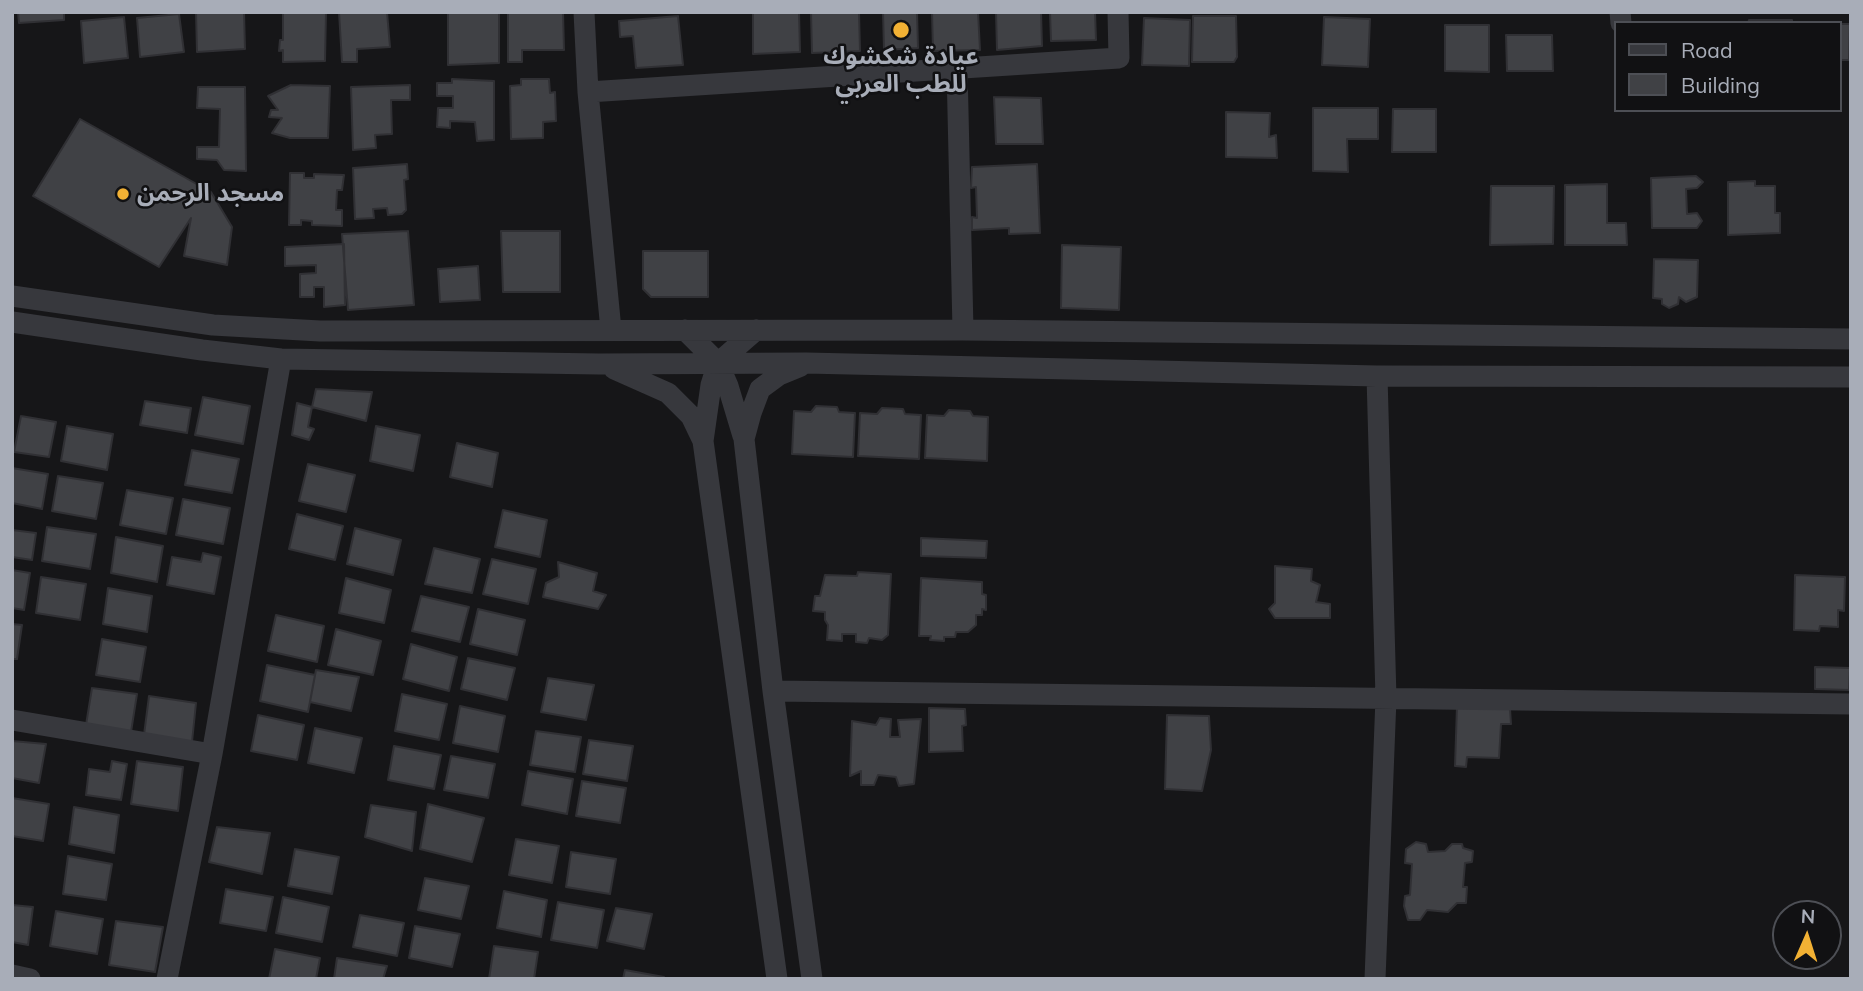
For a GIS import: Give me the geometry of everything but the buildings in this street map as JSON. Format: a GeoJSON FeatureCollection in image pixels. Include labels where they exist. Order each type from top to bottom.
{"type":"FeatureCollection","features":[{"type":"Feature","properties":{"kind":"street"},"geometry":{"type":"LineString","coordinates":[[584,12],[588,92],[611,330]]}},
{"type":"Feature","properties":{"kind":"street"},"geometry":{"type":"LineString","coordinates":[[588,92],[1119,58],[1118,12]]}},
{"type":"Feature","properties":{"kind":"street"},"geometry":{"type":"LineString","coordinates":[[957,68],[963,330]]}},
{"type":"Feature","properties":{"kind":"street"},"geometry":{"type":"LineString","coordinates":[[12,296],[213,325],[320,331],[963,330],[1851,339]]}},
{"type":"Feature","properties":{"kind":"street"},"geometry":{"type":"LineString","coordinates":[[12,322],[281,359],[599,364],[806,363],[1377,376],[1851,377]]}},
{"type":"Feature","properties":{"kind":"street"},"geometry":{"type":"LineString","coordinates":[[685,330],[718,363],[744,439],[773,691],[812,979]]}},
{"type":"Feature","properties":{"kind":"street"},"geometry":{"type":"LineString","coordinates":[[755,330],[718,363],[711,385],[703,441],[777,979]]}},
{"type":"Feature","properties":{"kind":"street"},"geometry":{"type":"LineString","coordinates":[[1146,332],[1147,371]]}},
{"type":"Feature","properties":{"kind":"street"},"geometry":{"type":"LineString","coordinates":[[167,979],[212,754],[281,359]]}},
{"type":"Feature","properties":{"kind":"street"},"geometry":{"type":"LineString","coordinates":[[744,439],[760,389],[779,374],[806,363]]}},
{"type":"Feature","properties":{"kind":"street"},"geometry":{"type":"LineString","coordinates":[[599,364],[668,393],[691,416],[703,441]]}},
{"type":"Feature","properties":{"kind":"street"},"geometry":{"type":"LineString","coordinates":[[1375,979],[1386,698],[1377,376]]}},
{"type":"Feature","properties":{"kind":"street"},"geometry":{"type":"LineString","coordinates":[[773,691],[1851,704]]}},
{"type":"Feature","properties":{"kind":"street"},"geometry":{"type":"LineString","coordinates":[[12,720],[212,754]]}},
{"type":"Feature","properties":{"kind":"street"},"geometry":{"type":"LineString","coordinates":[[748,765],[783,762]]}},
{"type":"Feature","properties":{"kind":"street"},"geometry":{"type":"LineString","coordinates":[[12,975],[30,979]]}},
{"type":"Feature","properties":{"kind":"place","name":"عيادة شكشوك للطب العربي"},"geometry":{"type":"Point","coordinates":[901,30]}},
{"type":"Feature","properties":{"kind":"place","name":"مسجد الرحمن"},"geometry":{"type":"Point","coordinates":[123,194]}}]}
